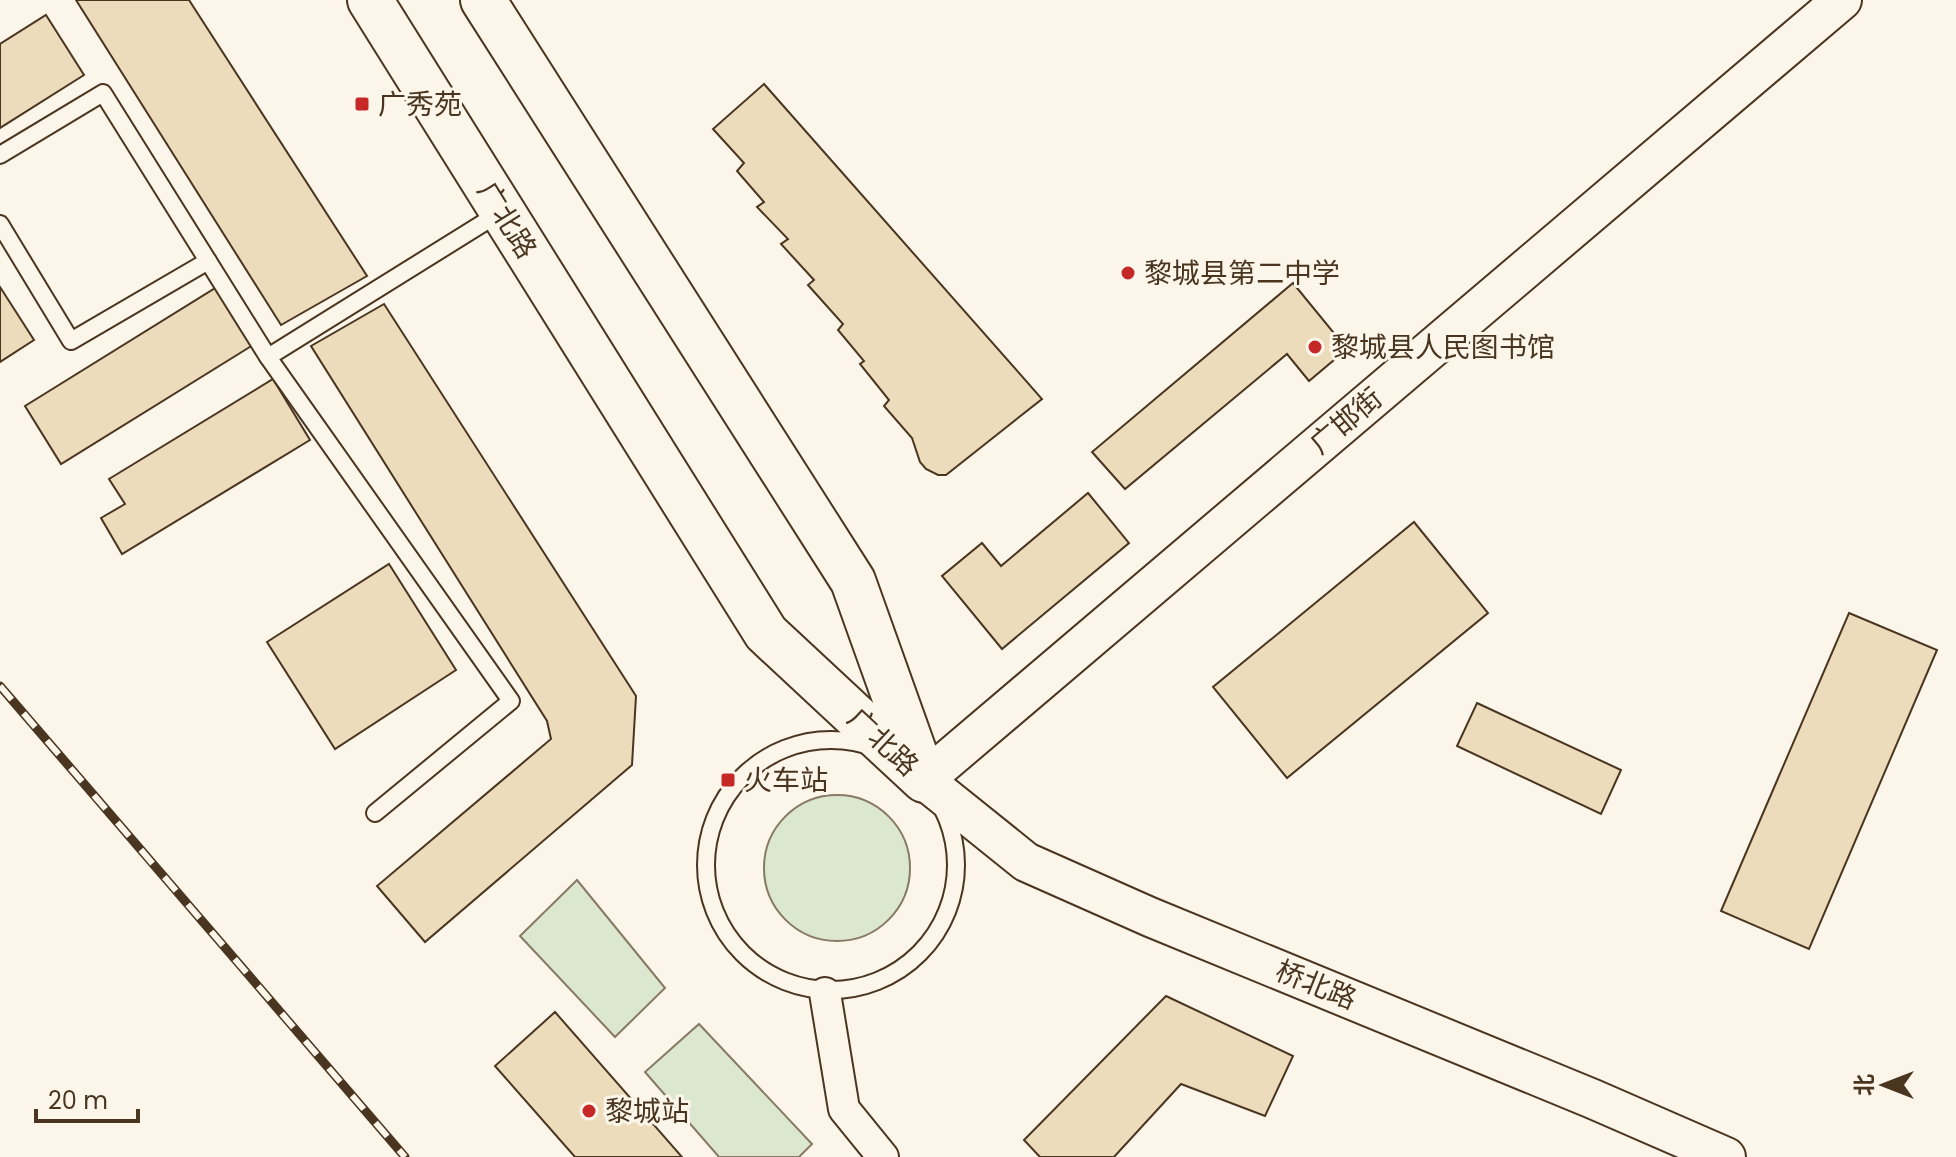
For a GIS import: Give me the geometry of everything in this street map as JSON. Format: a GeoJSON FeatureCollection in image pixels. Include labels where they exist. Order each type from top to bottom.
{"type":"FeatureCollection","features":[{"type":"Feature","properties":{"kind":"main road","name":"广北路"},"geometry":{"type":"LineString","coordinates":[[370,0],[766,633],[924,780]]}},
{"type":"Feature","properties":{"kind":"main road","name":"广北路"},"geometry":{"type":"LineString","coordinates":[[483,0],[853,581],[924,780]]}},
{"type":"Feature","properties":{"kind":"street","name":"广邯街"},"geometry":{"type":"LineString","coordinates":[[924,780],[1842,0]]}},
{"type":"Feature","properties":{"kind":"street","name":"桥北路"},"geometry":{"type":"LineString","coordinates":[[924,780],[1026,862],[1150,917],[1726,1157]]}},
{"type":"Feature","properties":{"kind":"street"},"geometry":{"type":"LineString","coordinates":[[825,993],[844,1109],[883,1157]]}},
{"type":"Feature","properties":{"kind":"lane"},"geometry":{"type":"LineString","coordinates":[[0,155],[103,93],[268,357],[511,701],[375,813]]}},
{"type":"Feature","properties":{"kind":"lane"},"geometry":{"type":"LineString","coordinates":[[268,357],[502,212]]}},
{"type":"Feature","properties":{"kind":"lane"},"geometry":{"type":"LineString","coordinates":[[0,224],[71,341],[208,261]]}},
{"type":"Feature","properties":{"kind":"lane"},"geometry":{"type":"LineString","coordinates":[[837,738],[884,750],[924,780],[950,822],[957,871],[945,919],[916,959],[874,985],[825,993],[777,980],[737,951],[712,909],[704,860],[716,811],[745,771],[788,746],[837,738]]}},
{"type":"Feature","properties":{"kind":"green space"},"geometry":{"type":"Polygon","coordinates":[[[837,795],[865,801],[888,817],[904,840],[910,868],[904,896],[888,919],[865,935],[837,941],[809,935],[786,919],[770,896],[764,868],[770,840],[786,817],[809,801],[837,795]]]}},
{"type":"Feature","properties":{"kind":"green space"},"geometry":{"type":"Polygon","coordinates":[[[577,880],[665,988],[615,1037],[520,936],[577,880]]]}},
{"type":"Feature","properties":{"kind":"green space"},"geometry":{"type":"Polygon","coordinates":[[[699,1024],[812,1144],[799,1157],[719,1157],[645,1072],[699,1024]]]}},
{"type":"Feature","properties":{"kind":"building"},"geometry":{"type":"Polygon","coordinates":[[[76,0],[189,0],[367,276],[281,325],[76,0]]]}},
{"type":"Feature","properties":{"kind":"building"},"geometry":{"type":"Polygon","coordinates":[[[46,15],[84,75],[0,128],[0,44],[46,15]]]}},
{"type":"Feature","properties":{"kind":"building"},"geometry":{"type":"Polygon","coordinates":[[[764,84],[1042,399],[946,475],[926,469],[920,462],[912,438],[884,406],[889,400],[860,364],[864,361],[838,330],[843,324],[808,285],[814,280],[781,244],[788,239],[757,207],[764,202],[737,171],[744,163],[713,129],[764,84]]]}},
{"type":"Feature","properties":{"kind":"building"},"geometry":{"type":"Polygon","coordinates":[[[1293,283],[1347,349],[1309,381],[1287,354],[1125,489],[1092,452],[1293,283]]]}},
{"type":"Feature","properties":{"kind":"building"},"geometry":{"type":"Polygon","coordinates":[[[0,287],[34,340],[0,362],[0,287]]]}},
{"type":"Feature","properties":{"kind":"building"},"geometry":{"type":"Polygon","coordinates":[[[217,287],[253,345],[61,464],[25,406],[217,287]]]}},
{"type":"Feature","properties":{"kind":"building"},"geometry":{"type":"Polygon","coordinates":[[[384,304],[636,696],[632,765],[425,942],[377,886],[551,739],[547,721],[311,346],[384,304]]]}},
{"type":"Feature","properties":{"kind":"building"},"geometry":{"type":"Polygon","coordinates":[[[273,379],[310,440],[122,554],[101,518],[125,504],[109,479],[273,379]]]}},
{"type":"Feature","properties":{"kind":"building"},"geometry":{"type":"Polygon","coordinates":[[[1088,493],[1129,543],[1002,649],[942,576],[982,543],[1001,566],[1088,493]]]}},
{"type":"Feature","properties":{"kind":"building"},"geometry":{"type":"Polygon","coordinates":[[[1414,522],[1488,613],[1287,778],[1213,687],[1414,522]]]}},
{"type":"Feature","properties":{"kind":"building"},"geometry":{"type":"Polygon","coordinates":[[[389,564],[456,670],[335,749],[267,642],[389,564]]]}},
{"type":"Feature","properties":{"kind":"building"},"geometry":{"type":"Polygon","coordinates":[[[1849,613],[1937,650],[1809,949],[1721,911],[1849,613]]]}},
{"type":"Feature","properties":{"kind":"building"},"geometry":{"type":"Polygon","coordinates":[[[1477,703],[1621,770],[1601,814],[1457,746],[1477,703]]]}},
{"type":"Feature","properties":{"kind":"building"},"geometry":{"type":"Polygon","coordinates":[[[1166,996],[1293,1056],[1265,1116],[1181,1084],[1114,1157],[1040,1157],[1024,1140],[1166,996]]]}},
{"type":"Feature","properties":{"kind":"building","name":"黎城站"},"geometry":{"type":"Polygon","coordinates":[[[555,1012],[682,1157],[575,1157],[495,1066],[555,1012]]]}},
{"type":"Feature","properties":{"kind":"railway"},"geometry":{"type":"LineString","coordinates":[[0,686],[405,1157]]}},
{"type":"Feature","properties":{"kind":"place","name":"广秀苑"},"geometry":{"type":"Point","coordinates":[362,104]}},
{"type":"Feature","properties":{"kind":"place","name":"黎城县第二中学"},"geometry":{"type":"Point","coordinates":[1128,273]}},
{"type":"Feature","properties":{"kind":"place","name":"黎城县人民图书馆"},"geometry":{"type":"Point","coordinates":[1315,347]}},
{"type":"Feature","properties":{"kind":"place","name":"火车站"},"geometry":{"type":"Point","coordinates":[728,780]}},
{"type":"Feature","properties":{"kind":"place","name":"黎城站"},"geometry":{"type":"Point","coordinates":[589,1111]}}]}
